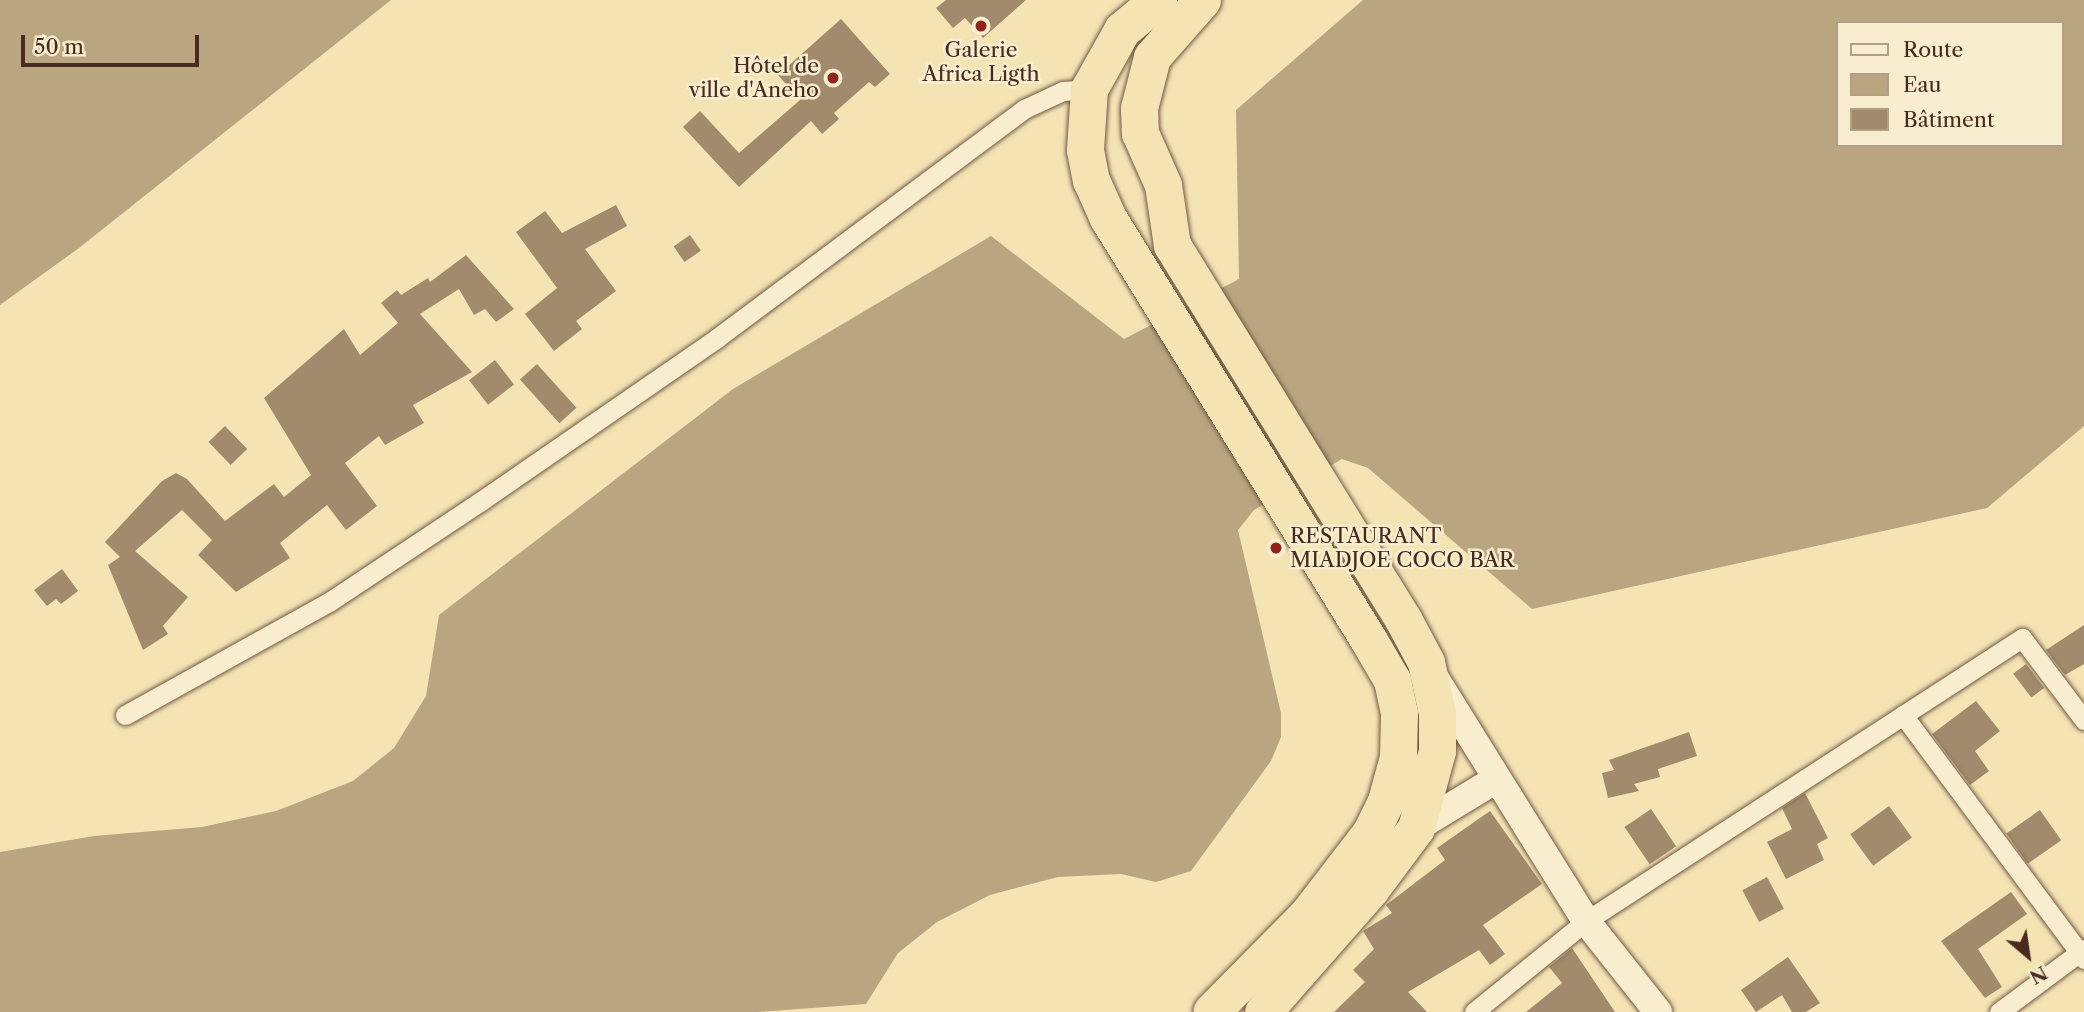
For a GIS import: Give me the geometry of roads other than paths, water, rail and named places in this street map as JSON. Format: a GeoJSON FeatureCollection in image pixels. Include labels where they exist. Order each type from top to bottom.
{"type":"FeatureCollection","features":[{"type":"Feature","properties":{"kind":"highway"},"geometry":{"type":"LineString","coordinates":[[1158,0],[1126,15],[1089,89],[1085,150],[1091,180],[1108,218],[1140,265],[1317,561],[1392,680],[1399,713],[1398,757],[1386,801],[1344,870],[1307,915],[1211,1012]]}},
{"type":"Feature","properties":{"kind":"highway"},"geometry":{"type":"LineString","coordinates":[[1202,0],[1152,57],[1139,108],[1140,133],[1163,185],[1172,245],[1426,662],[1437,713],[1437,751],[1416,828],[1370,890],[1263,1012]]}},
{"type":"Feature","properties":{"kind":"street"},"geometry":{"type":"LineString","coordinates":[[125,715],[329,602],[470,508],[717,338],[1024,109],[1063,91],[1089,89]]}},
{"type":"Feature","properties":{"kind":"street"},"geometry":{"type":"LineString","coordinates":[[1474,1012],[1586,921],[2022,638],[2084,720]]}},
{"type":"Feature","properties":{"kind":"street"},"geometry":{"type":"LineString","coordinates":[[1426,662],[1495,780],[1586,921],[1658,1012]]}},
{"type":"Feature","properties":{"kind":"street"},"geometry":{"type":"LineString","coordinates":[[1903,715],[2082,954],[1999,1012]]}},
{"type":"Feature","properties":{"kind":"street"},"geometry":{"type":"LineString","coordinates":[[1416,828],[1495,780]]}},
{"type":"Feature","properties":{"kind":"water"},"geometry":{"type":"Polygon","coordinates":[[[0,0],[391,0],[79,248],[0,305],[0,0]]]}},
{"type":"Feature","properties":{"kind":"water"},"geometry":{"type":"Polygon","coordinates":[[[1363,0],[2084,0],[2084,426],[1987,508],[1532,609],[1368,468],[1342,459],[1254,510],[1238,530],[1281,713],[1281,737],[1271,761],[1191,871],[1156,882],[1121,874],[1058,877],[990,895],[937,922],[898,953],[866,1004],[757,1012],[0,1012],[0,852],[94,836],[202,827],[276,811],[353,781],[394,748],[426,696],[439,615],[733,389],[991,236],[1124,339],[1239,279],[1236,110],[1363,0]]]}},
{"type":"Feature","properties":{"kind":"place","name":"Galerie Africa Ligth"},"geometry":{"type":"Point","coordinates":[981,26]}},
{"type":"Feature","properties":{"kind":"place","name":"Hôtel de ville d'Aneho"},"geometry":{"type":"Point","coordinates":[833,78]}},
{"type":"Feature","properties":{"kind":"place","name":"RESTAURANT MIADJOE COCO BAR"},"geometry":{"type":"Point","coordinates":[1276,548]}}]}
